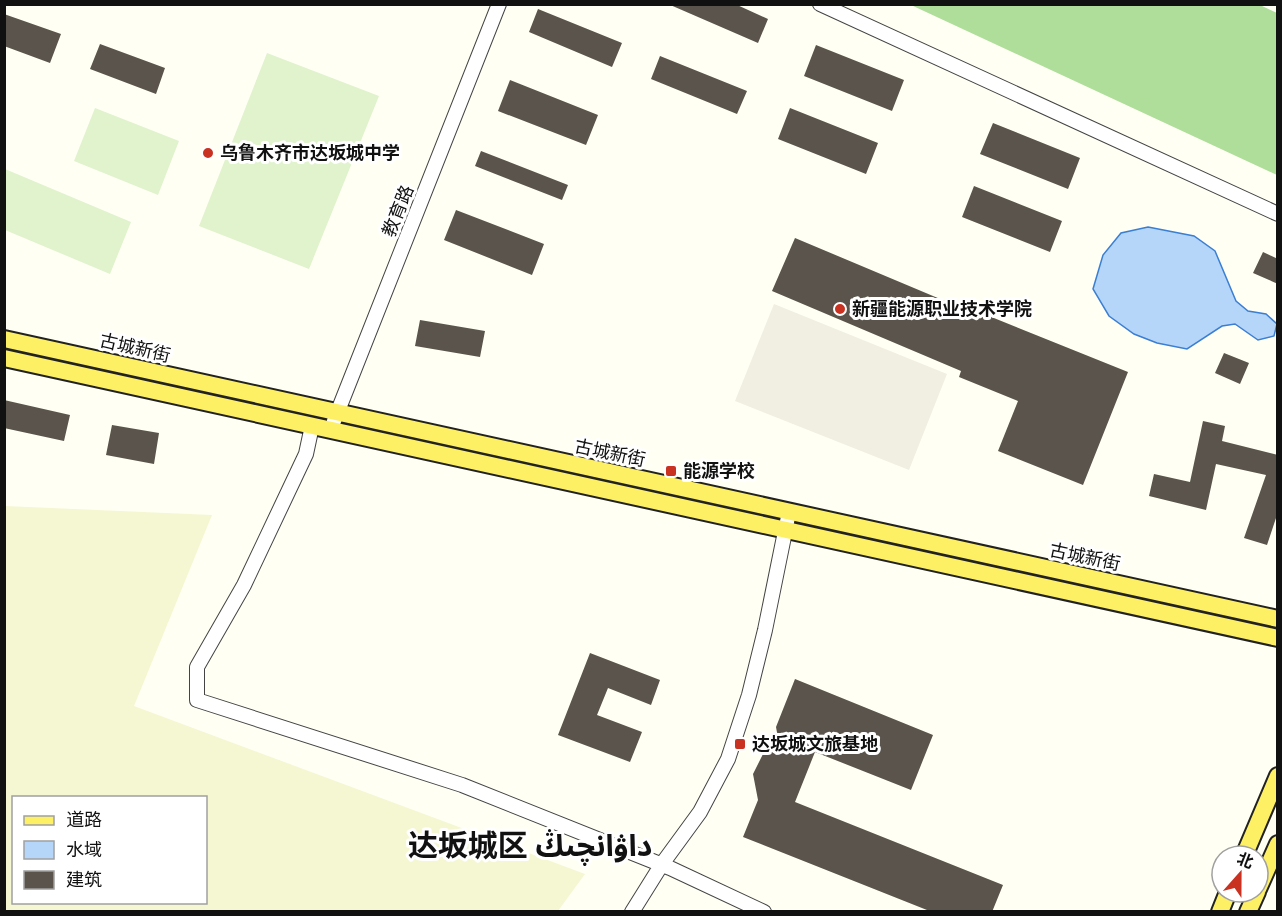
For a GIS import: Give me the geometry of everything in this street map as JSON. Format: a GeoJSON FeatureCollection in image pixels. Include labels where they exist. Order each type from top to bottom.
{"type":"FeatureCollection","features":[{"type":"Feature","properties":{"kind":"main road","name":"古城新街"},"geometry":{"type":"LineString","coordinates":[[4,339],[1278,619]]}},
{"type":"Feature","properties":{"kind":"main road","name":"古城新街"},"geometry":{"type":"LineString","coordinates":[[4,358],[1278,638]]}},
{"type":"Feature","properties":{"kind":"main road"},"geometry":{"type":"LineString","coordinates":[[1249,844],[1278,776]]}},
{"type":"Feature","properties":{"kind":"main road"},"geometry":{"type":"LineString","coordinates":[[1270,861],[1278,843]]}},
{"type":"Feature","properties":{"kind":"street","name":"教育路"},"geometry":{"type":"LineString","coordinates":[[330,430],[499,4]]}},
{"type":"Feature","properties":{"kind":"street"},"geometry":{"type":"LineString","coordinates":[[820,4],[1278,213]]}},
{"type":"Feature","properties":{"kind":"street"},"geometry":{"type":"LineString","coordinates":[[312,426],[306,454],[244,585],[197,667],[197,700],[462,785],[662,864],[764,912]]}},
{"type":"Feature","properties":{"kind":"street"},"geometry":{"type":"LineString","coordinates":[[632,912],[662,864],[700,812],[728,759],[749,695],[789,512]]}},
{"type":"Feature","properties":{"kind":"green space"},"geometry":{"type":"Polygon","coordinates":[[[911,5],[1260,5],[1277,13],[1277,175],[911,5]]]}},
{"type":"Feature","properties":{"kind":"green space"},"geometry":{"type":"Polygon","coordinates":[[[267,53],[379,96],[309,269],[199,226],[267,53]]]}},
{"type":"Feature","properties":{"kind":"green space"},"geometry":{"type":"Polygon","coordinates":[[[95,108],[179,141],[158,195],[74,161],[95,108]]]}},
{"type":"Feature","properties":{"kind":"green space"},"geometry":{"type":"Polygon","coordinates":[[[5,169],[131,222],[110,274],[5,230],[5,169]]]}},
{"type":"Feature","properties":{"kind":"green space"},"geometry":{"type":"Polygon","coordinates":[[[5,506],[212,515],[134,706],[585,874],[558,911],[5,911],[5,506]]]}},
{"type":"Feature","properties":{"kind":"shaded area"},"geometry":{"type":"Polygon","coordinates":[[[774,304],[947,374],[909,470],[735,401],[774,304]]]}},
{"type":"Feature","properties":{"kind":"water"},"geometry":{"type":"Polygon","coordinates":[[[1148,227],[1194,236],[1215,251],[1236,301],[1248,311],[1266,314],[1277,324],[1274,336],[1258,340],[1235,324],[1222,326],[1187,349],[1157,343],[1134,334],[1109,316],[1093,289],[1103,255],[1121,233],[1148,227]]]}},
{"type":"Feature","properties":{"kind":"building"},"geometry":{"type":"Polygon","coordinates":[[[668,4],[735,4],[768,19],[758,43],[668,4]]]}},
{"type":"Feature","properties":{"kind":"building"},"geometry":{"type":"Polygon","coordinates":[[[538,9],[622,43],[612,67],[529,32],[538,9]]]}},
{"type":"Feature","properties":{"kind":"building"},"geometry":{"type":"Polygon","coordinates":[[[4,14],[61,34],[50,63],[4,46],[4,14]]]}},
{"type":"Feature","properties":{"kind":"building"},"geometry":{"type":"Polygon","coordinates":[[[100,44],[165,68],[156,94],[90,69],[100,44]]]}},
{"type":"Feature","properties":{"kind":"building"},"geometry":{"type":"Polygon","coordinates":[[[816,45],[904,80],[892,111],[804,76],[816,45]]]}},
{"type":"Feature","properties":{"kind":"building"},"geometry":{"type":"Polygon","coordinates":[[[660,56],[747,91],[737,114],[651,79],[660,56]]]}},
{"type":"Feature","properties":{"kind":"building"},"geometry":{"type":"Polygon","coordinates":[[[510,80],[598,115],[586,145],[498,111],[510,80]]]}},
{"type":"Feature","properties":{"kind":"building"},"geometry":{"type":"Polygon","coordinates":[[[790,108],[878,143],[866,174],[778,139],[790,108]]]}},
{"type":"Feature","properties":{"kind":"building"},"geometry":{"type":"Polygon","coordinates":[[[993,123],[1080,158],[1068,189],[980,154],[993,123]]]}},
{"type":"Feature","properties":{"kind":"building"},"geometry":{"type":"Polygon","coordinates":[[[481,151],[568,185],[562,200],[475,166],[481,151]]]}},
{"type":"Feature","properties":{"kind":"building"},"geometry":{"type":"Polygon","coordinates":[[[974,186],[1062,221],[1050,252],[962,217],[974,186]]]}},
{"type":"Feature","properties":{"kind":"building"},"geometry":{"type":"Polygon","coordinates":[[[456,210],[544,244],[532,275],[444,240],[456,210]]]}},
{"type":"Feature","properties":{"kind":"building"},"geometry":{"type":"Polygon","coordinates":[[[795,238],[983,317],[984,314],[1128,372],[1083,485],[998,451],[1018,401],[959,377],[961,371],[772,291],[795,238]]]}},
{"type":"Feature","properties":{"kind":"building"},"geometry":{"type":"Polygon","coordinates":[[[1263,252],[1278,259],[1278,284],[1253,273],[1263,252]]]}},
{"type":"Feature","properties":{"kind":"building"},"geometry":{"type":"Polygon","coordinates":[[[420,320],[485,331],[480,357],[415,346],[420,320]]]}},
{"type":"Feature","properties":{"kind":"building"},"geometry":{"type":"Polygon","coordinates":[[[1224,353],[1249,363],[1240,384],[1215,373],[1224,353]]]}},
{"type":"Feature","properties":{"kind":"building"},"geometry":{"type":"Polygon","coordinates":[[[4,400],[70,415],[64,441],[4,428],[4,400]]]}},
{"type":"Feature","properties":{"kind":"building"},"geometry":{"type":"Polygon","coordinates":[[[1203,421],[1225,426],[1222,441],[1278,455],[1278,512],[1267,545],[1244,538],[1266,475],[1216,464],[1206,510],[1149,496],[1154,474],[1190,482],[1203,421]]]}},
{"type":"Feature","properties":{"kind":"building"},"geometry":{"type":"Polygon","coordinates":[[[112,425],[159,433],[154,464],[106,455],[112,425]]]}},
{"type":"Feature","properties":{"kind":"building"},"geometry":{"type":"Polygon","coordinates":[[[590,653],[660,680],[651,705],[608,688],[597,715],[642,732],[630,762],[558,735],[590,653]]]}},
{"type":"Feature","properties":{"kind":"building"},"geometry":{"type":"Polygon","coordinates":[[[795,679],[933,735],[911,790],[815,752],[795,802],[1003,885],[992,912],[932,912],[743,837],[758,800],[753,774],[764,752],[780,749],[776,727],[795,679]]]}},
{"type":"Feature","properties":{"kind":"place","name":"乌鲁木齐市达坂城中学"},"geometry":{"type":"Point","coordinates":[208,153]}},
{"type":"Feature","properties":{"kind":"place","name":"新疆能源职业技术学院"},"geometry":{"type":"Point","coordinates":[840,309]}},
{"type":"Feature","properties":{"kind":"place","name":"能源学校"},"geometry":{"type":"Point","coordinates":[671,471]}},
{"type":"Feature","properties":{"kind":"place","name":"达坂城文旅基地"},"geometry":{"type":"Point","coordinates":[740,744]}},
{"type":"Feature","properties":{"kind":"district","name":"达坂城区 داۋانچىڭ"},"geometry":{"type":"Point","coordinates":[530,846]}}]}
